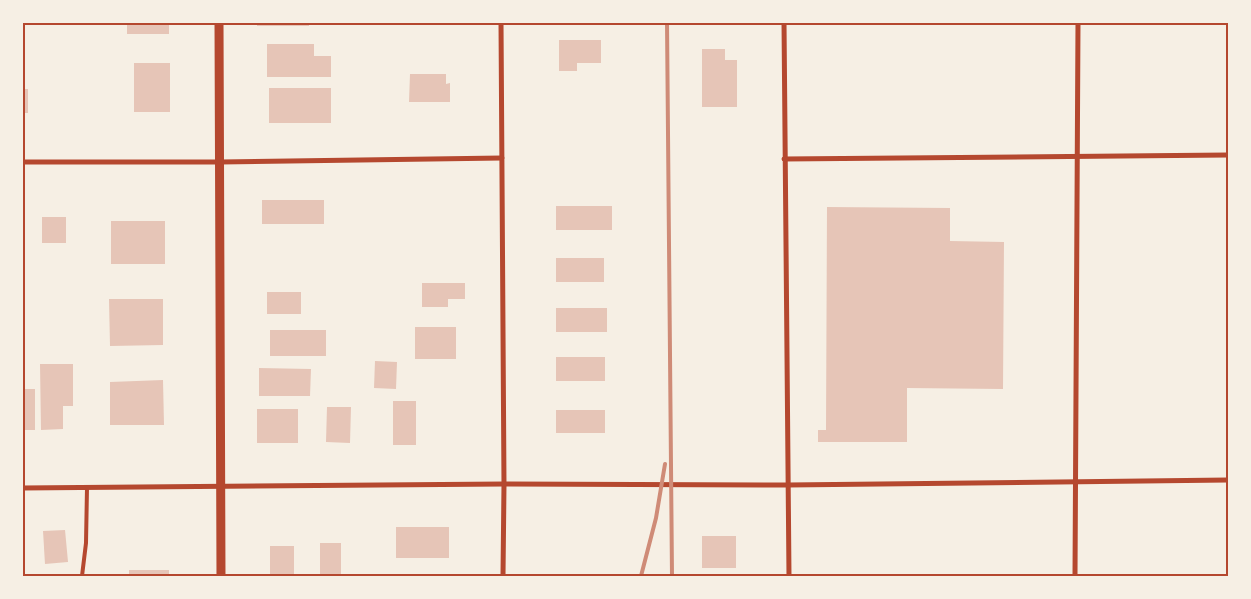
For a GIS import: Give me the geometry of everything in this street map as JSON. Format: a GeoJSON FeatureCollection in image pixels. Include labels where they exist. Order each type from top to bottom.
{"type":"FeatureCollection","features":[{"type":"Feature","properties":{"kind":"street"},"geometry":{"type":"LineString","coordinates":[[218,22],[221,576]]}},
{"type":"Feature","properties":{"kind":"street"},"geometry":{"type":"LineString","coordinates":[[501,22],[504,484],[502,576]]}},
{"type":"Feature","properties":{"kind":"street"},"geometry":{"type":"LineString","coordinates":[[784,22],[789,576]]}},
{"type":"Feature","properties":{"kind":"street"},"geometry":{"type":"LineString","coordinates":[[1075,576],[1078,22]]}},
{"type":"Feature","properties":{"kind":"street"},"geometry":{"type":"LineString","coordinates":[[784,159],[1228,154]]}},
{"type":"Feature","properties":{"kind":"street"},"geometry":{"type":"LineString","coordinates":[[22,162],[220,162],[502,158]]}},
{"type":"Feature","properties":{"kind":"street"},"geometry":{"type":"LineString","coordinates":[[22,488],[504,484],[788,485],[1228,480]]}},
{"type":"Feature","properties":{"kind":"lane"},"geometry":{"type":"LineString","coordinates":[[82,576],[86,543],[87,488]]}},
{"type":"Feature","properties":{"kind":"building"},"geometry":{"type":"Polygon","coordinates":[[[127,22],[169,22],[169,34],[127,34],[127,22]]]}},
{"type":"Feature","properties":{"kind":"building"},"geometry":{"type":"Polygon","coordinates":[[[257,22],[309,22],[309,26],[257,26],[257,22]]]}},
{"type":"Feature","properties":{"kind":"building"},"geometry":{"type":"Polygon","coordinates":[[[559,40],[601,40],[601,63],[577,63],[577,71],[559,71],[559,40]]]}},
{"type":"Feature","properties":{"kind":"building"},"geometry":{"type":"Polygon","coordinates":[[[267,44],[314,44],[314,56],[331,56],[331,77],[267,77],[267,44]]]}},
{"type":"Feature","properties":{"kind":"building"},"geometry":{"type":"Polygon","coordinates":[[[702,49],[725,49],[725,60],[737,60],[737,107],[702,107],[702,49]]]}},
{"type":"Feature","properties":{"kind":"building"},"geometry":{"type":"Polygon","coordinates":[[[134,63],[170,63],[170,112],[134,112],[134,63]]]}},
{"type":"Feature","properties":{"kind":"building"},"geometry":{"type":"Polygon","coordinates":[[[410,74],[446,74],[446,84],[450,83],[450,102],[409,102],[410,74]]]}},
{"type":"Feature","properties":{"kind":"building"},"geometry":{"type":"Polygon","coordinates":[[[269,88],[331,88],[331,123],[269,123],[269,88]]]}},
{"type":"Feature","properties":{"kind":"building"},"geometry":{"type":"Polygon","coordinates":[[[22,89],[28,89],[28,113],[22,113],[22,89]]]}},
{"type":"Feature","properties":{"kind":"building"},"geometry":{"type":"Polygon","coordinates":[[[262,200],[324,200],[324,224],[262,224],[262,200]]]}},
{"type":"Feature","properties":{"kind":"building"},"geometry":{"type":"Polygon","coordinates":[[[556,206],[612,206],[612,230],[556,230],[556,206]]]}},
{"type":"Feature","properties":{"kind":"building"},"geometry":{"type":"Polygon","coordinates":[[[827,207],[950,208],[950,241],[1004,242],[1003,389],[907,388],[907,442],[818,442],[818,430],[826,430],[827,207]]]}},
{"type":"Feature","properties":{"kind":"building"},"geometry":{"type":"Polygon","coordinates":[[[42,217],[66,217],[66,243],[42,243],[42,217]]]}},
{"type":"Feature","properties":{"kind":"building"},"geometry":{"type":"Polygon","coordinates":[[[111,221],[165,221],[165,264],[111,264],[111,221]]]}},
{"type":"Feature","properties":{"kind":"building"},"geometry":{"type":"Polygon","coordinates":[[[556,258],[604,258],[604,282],[556,282],[556,258]]]}},
{"type":"Feature","properties":{"kind":"building"},"geometry":{"type":"Polygon","coordinates":[[[422,283],[465,283],[465,299],[448,299],[448,307],[422,307],[422,283]]]}},
{"type":"Feature","properties":{"kind":"building"},"geometry":{"type":"Polygon","coordinates":[[[267,292],[301,292],[301,314],[267,314],[267,292]]]}},
{"type":"Feature","properties":{"kind":"building"},"geometry":{"type":"Polygon","coordinates":[[[109,299],[163,299],[163,345],[110,346],[109,299]]]}},
{"type":"Feature","properties":{"kind":"building"},"geometry":{"type":"Polygon","coordinates":[[[556,308],[607,308],[607,332],[556,332],[556,308]]]}},
{"type":"Feature","properties":{"kind":"building"},"geometry":{"type":"Polygon","coordinates":[[[415,327],[456,327],[456,359],[415,359],[415,327]]]}},
{"type":"Feature","properties":{"kind":"building"},"geometry":{"type":"Polygon","coordinates":[[[270,330],[326,330],[326,356],[270,356],[270,330]]]}},
{"type":"Feature","properties":{"kind":"building"},"geometry":{"type":"Polygon","coordinates":[[[556,357],[605,357],[605,381],[556,381],[556,357]]]}},
{"type":"Feature","properties":{"kind":"building"},"geometry":{"type":"Polygon","coordinates":[[[375,361],[397,362],[396,389],[374,388],[375,361]]]}},
{"type":"Feature","properties":{"kind":"building"},"geometry":{"type":"Polygon","coordinates":[[[40,364],[73,364],[73,406],[63,406],[63,429],[41,430],[40,364]]]}},
{"type":"Feature","properties":{"kind":"building"},"geometry":{"type":"Polygon","coordinates":[[[259,368],[311,369],[310,396],[259,396],[259,368]]]}},
{"type":"Feature","properties":{"kind":"building"},"geometry":{"type":"Polygon","coordinates":[[[163,380],[164,425],[110,425],[110,382],[163,380]]]}},
{"type":"Feature","properties":{"kind":"building"},"geometry":{"type":"Polygon","coordinates":[[[22,389],[35,389],[35,430],[22,430],[22,389]]]}},
{"type":"Feature","properties":{"kind":"building"},"geometry":{"type":"Polygon","coordinates":[[[393,401],[416,401],[416,445],[393,445],[393,401]]]}},
{"type":"Feature","properties":{"kind":"building"},"geometry":{"type":"Polygon","coordinates":[[[327,407],[351,407],[350,443],[326,442],[327,407]]]}},
{"type":"Feature","properties":{"kind":"building"},"geometry":{"type":"Polygon","coordinates":[[[257,409],[298,409],[298,443],[257,443],[257,409]]]}},
{"type":"Feature","properties":{"kind":"building"},"geometry":{"type":"Polygon","coordinates":[[[556,410],[605,410],[605,433],[556,433],[556,410]]]}},
{"type":"Feature","properties":{"kind":"building"},"geometry":{"type":"Polygon","coordinates":[[[396,527],[449,527],[449,558],[396,558],[396,527]]]}},
{"type":"Feature","properties":{"kind":"building"},"geometry":{"type":"Polygon","coordinates":[[[65,530],[68,562],[45,564],[43,531],[65,530]]]}},
{"type":"Feature","properties":{"kind":"building"},"geometry":{"type":"Polygon","coordinates":[[[702,536],[736,536],[736,568],[702,568],[702,536]]]}},
{"type":"Feature","properties":{"kind":"building"},"geometry":{"type":"Polygon","coordinates":[[[320,543],[341,543],[341,574],[320,574],[320,543]]]}},
{"type":"Feature","properties":{"kind":"building"},"geometry":{"type":"Polygon","coordinates":[[[270,546],[294,546],[294,576],[270,576],[270,546]]]}},
{"type":"Feature","properties":{"kind":"building"},"geometry":{"type":"Polygon","coordinates":[[[129,570],[169,570],[169,576],[129,576],[129,570]]]}},
{"type":"Feature","properties":{"kind":"railway"},"geometry":{"type":"LineString","coordinates":[[667,22],[672,576]]}},
{"type":"Feature","properties":{"kind":"railway"},"geometry":{"type":"LineString","coordinates":[[641,576],[656,518],[665,464]]}}]}
